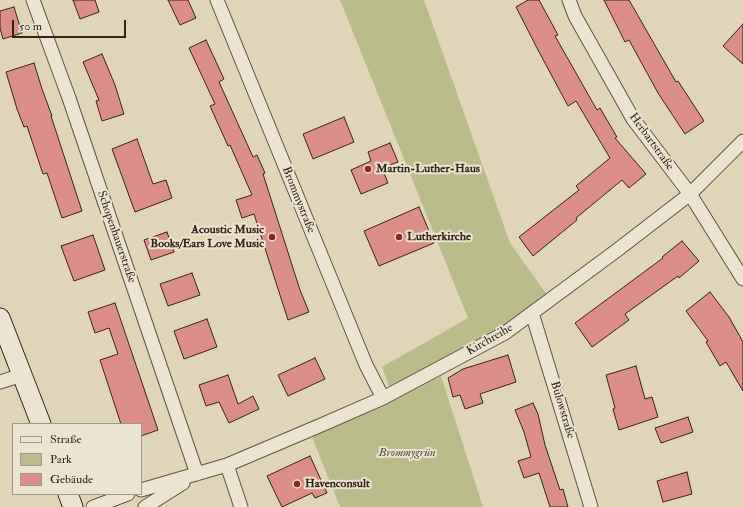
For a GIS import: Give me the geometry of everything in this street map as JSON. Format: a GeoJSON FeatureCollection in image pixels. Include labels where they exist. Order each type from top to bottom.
{"type":"FeatureCollection","features":[{"type":"Feature","properties":{"kind":"main road"},"geometry":{"type":"LineString","coordinates":[[0,318],[41,423]]}},
{"type":"Feature","properties":{"kind":"main road"},"geometry":{"type":"LineString","coordinates":[[68,495],[73,507]]}},
{"type":"Feature","properties":{"kind":"street","name":"Schopenhauerstraße"},"geometry":{"type":"LineString","coordinates":[[33,0],[72,106],[197,474]]}},
{"type":"Feature","properties":{"kind":"street","name":"Brommystraße"},"geometry":{"type":"LineString","coordinates":[[217,0],[366,366],[383,398]]}},
{"type":"Feature","properties":{"kind":"street","name":"Herbartstraße"},"geometry":{"type":"LineString","coordinates":[[569,0],[575,16],[633,119],[690,194],[743,279]]}},
{"type":"Feature","properties":{"kind":"street","name":"Kirchreihe"},"geometry":{"type":"LineString","coordinates":[[142,490],[227,465],[383,398],[505,333],[690,194],[743,141]]}},
{"type":"Feature","properties":{"kind":"street","name":"Bülowstraße"},"geometry":{"type":"LineString","coordinates":[[532,314],[591,507]]}},
{"type":"Feature","properties":{"kind":"street"},"geometry":{"type":"LineString","coordinates":[[0,382],[22,375]]}},
{"type":"Feature","properties":{"kind":"street"},"geometry":{"type":"LineString","coordinates":[[227,465],[241,507]]}},
{"type":"Feature","properties":{"kind":"street","name":"Kirchreihe"},"geometry":{"type":"LineString","coordinates":[[145,507],[197,474]]}},
{"type":"Feature","properties":{"kind":"street"},"geometry":{"type":"LineString","coordinates":[[93,507],[125,495]]}},
{"type":"Feature","properties":{"kind":"green space"},"geometry":{"type":"Polygon","coordinates":[[[340,0],[424,0],[510,243],[548,296],[502,328],[390,389],[382,367],[468,318],[340,0]]]}},
{"type":"Feature","properties":{"kind":"green space","name":"Brommygrün"},"geometry":{"type":"Polygon","coordinates":[[[441,376],[483,507],[340,507],[312,437],[441,376]]]}},
{"type":"Feature","properties":{"kind":"building"},"geometry":{"type":"Polygon","coordinates":[[[73,0],[95,0],[99,12],[80,19],[73,0]]]}},
{"type":"Feature","properties":{"kind":"building"},"geometry":{"type":"Polygon","coordinates":[[[168,0],[188,0],[196,18],[180,25],[168,0]]]}},
{"type":"Feature","properties":{"kind":"building"},"geometry":{"type":"Polygon","coordinates":[[[528,0],[539,0],[558,35],[555,36],[597,110],[600,108],[617,137],[615,138],[646,174],[629,188],[622,180],[533,256],[519,237],[579,190],[576,186],[610,158],[576,101],[568,106],[538,50],[516,7],[528,0]]]}},
{"type":"Feature","properties":{"kind":"building"},"geometry":{"type":"Polygon","coordinates":[[[604,0],[629,0],[676,82],[678,81],[704,121],[685,134],[658,93],[629,40],[625,42],[604,0]]]}},
{"type":"Feature","properties":{"kind":"building"},"geometry":{"type":"Polygon","coordinates":[[[14,7],[22,33],[3,39],[0,28],[0,11],[14,7]]]}},
{"type":"Feature","properties":{"kind":"building"},"geometry":{"type":"Polygon","coordinates":[[[743,24],[743,64],[723,46],[743,24]]]}},
{"type":"Feature","properties":{"kind":"building"},"geometry":{"type":"Polygon","coordinates":[[[206,40],[224,79],[219,82],[253,157],[257,155],[265,173],[263,174],[300,290],[309,312],[288,320],[254,214],[242,218],[236,200],[252,195],[230,145],[228,146],[210,106],[215,104],[189,48],[206,40]]]}},
{"type":"Feature","properties":{"kind":"building"},"geometry":{"type":"Polygon","coordinates":[[[102,54],[115,85],[124,114],[102,121],[96,101],[99,100],[83,62],[102,54]]]}},
{"type":"Feature","properties":{"kind":"building"},"geometry":{"type":"Polygon","coordinates":[[[34,63],[82,211],[62,218],[47,173],[43,174],[27,126],[24,127],[17,109],[6,72],[34,63]]]}},
{"type":"Feature","properties":{"kind":"building"},"geometry":{"type":"Polygon","coordinates":[[[344,117],[354,142],[313,159],[303,134],[344,117]]]}},
{"type":"Feature","properties":{"kind":"building"},"geometry":{"type":"Polygon","coordinates":[[[137,139],[153,184],[166,180],[172,198],[135,212],[112,149],[137,139]]]}},
{"type":"Feature","properties":{"kind":"building","name":"Martin-Luther-Haus"},"geometry":{"type":"Polygon","coordinates":[[[390,143],[398,162],[382,168],[388,183],[361,194],[351,170],[371,161],[368,152],[390,143]]]}},
{"type":"Feature","properties":{"kind":"building","name":"Lutherkirche"},"geometry":{"type":"Polygon","coordinates":[[[419,207],[434,243],[379,266],[364,231],[419,207]]]}},
{"type":"Feature","properties":{"kind":"building"},"geometry":{"type":"Polygon","coordinates":[[[167,232],[174,252],[151,260],[144,240],[167,232]]]}},
{"type":"Feature","properties":{"kind":"building"},"geometry":{"type":"Polygon","coordinates":[[[93,235],[105,270],[74,281],[61,246],[93,235]]]}},
{"type":"Feature","properties":{"kind":"building"},"geometry":{"type":"Polygon","coordinates":[[[682,241],[699,261],[679,278],[678,276],[625,314],[629,320],[592,347],[575,323],[663,258],[662,257],[682,241]]]}},
{"type":"Feature","properties":{"kind":"building"},"geometry":{"type":"Polygon","coordinates":[[[192,273],[200,295],[168,306],[160,284],[192,273]]]}},
{"type":"Feature","properties":{"kind":"building"},"geometry":{"type":"Polygon","coordinates":[[[710,292],[729,317],[743,342],[743,391],[726,362],[720,366],[706,342],[708,341],[686,311],[710,292]]]}},
{"type":"Feature","properties":{"kind":"building"},"geometry":{"type":"Polygon","coordinates":[[[115,303],[158,430],[142,436],[142,423],[121,423],[100,360],[118,354],[109,328],[95,333],[88,312],[115,303]]]}},
{"type":"Feature","properties":{"kind":"building"},"geometry":{"type":"Polygon","coordinates":[[[207,319],[217,347],[184,359],[174,331],[207,319]]]}},
{"type":"Feature","properties":{"kind":"building"},"geometry":{"type":"Polygon","coordinates":[[[508,355],[516,382],[480,394],[483,403],[465,409],[460,395],[453,397],[448,378],[463,369],[508,355]]]}},
{"type":"Feature","properties":{"kind":"building"},"geometry":{"type":"Polygon","coordinates":[[[315,358],[325,379],[288,396],[278,375],[315,358]]]}},
{"type":"Feature","properties":{"kind":"building"},"geometry":{"type":"Polygon","coordinates":[[[636,366],[645,399],[652,397],[658,417],[619,430],[606,375],[636,366]]]}},
{"type":"Feature","properties":{"kind":"building"},"geometry":{"type":"Polygon","coordinates":[[[228,375],[238,404],[253,396],[259,409],[229,423],[219,402],[206,406],[199,385],[228,375]]]}},
{"type":"Feature","properties":{"kind":"building"},"geometry":{"type":"Polygon","coordinates":[[[533,403],[538,414],[545,445],[560,490],[563,489],[568,507],[550,507],[539,473],[524,478],[518,461],[531,457],[524,432],[515,410],[533,403]]]}},
{"type":"Feature","properties":{"kind":"building"},"geometry":{"type":"Polygon","coordinates":[[[688,417],[693,432],[661,443],[655,428],[688,417]]]}},
{"type":"Feature","properties":{"kind":"building","name":"Havenconsult"},"geometry":{"type":"Polygon","coordinates":[[[310,456],[327,493],[315,498],[312,493],[282,507],[267,476],[310,456]]]}},
{"type":"Feature","properties":{"kind":"building"},"geometry":{"type":"Polygon","coordinates":[[[687,472],[692,494],[663,502],[657,481],[687,472]]]}},
{"type":"Feature","properties":{"kind":"place","name":"Martin-Luther-Haus"},"geometry":{"type":"Point","coordinates":[368,169]}},
{"type":"Feature","properties":{"kind":"place","name":"Acoustic Music Books/Ears Love Music"},"geometry":{"type":"Point","coordinates":[272,237]}},
{"type":"Feature","properties":{"kind":"place","name":"Lutherkirche"},"geometry":{"type":"Point","coordinates":[399,237]}},
{"type":"Feature","properties":{"kind":"place","name":"Havenconsult"},"geometry":{"type":"Point","coordinates":[297,484]}}]}
